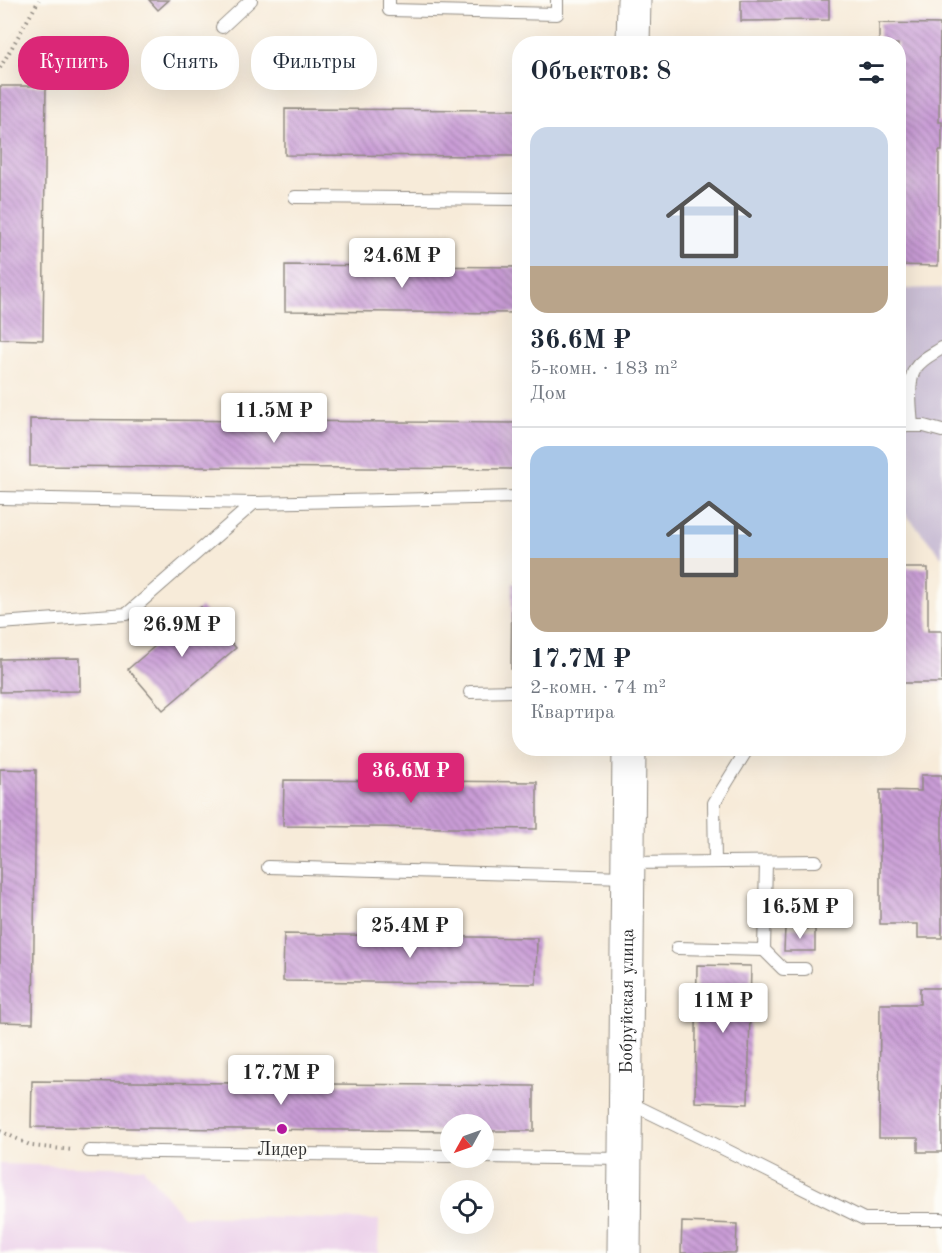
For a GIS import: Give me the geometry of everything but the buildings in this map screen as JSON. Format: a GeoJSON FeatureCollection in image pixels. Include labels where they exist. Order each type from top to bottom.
{"type":"FeatureCollection","features":[{"type":"Feature","properties":{"kind":"street"},"geometry":{"type":"LineString","coordinates":[[633,36],[634,0]]}},
{"type":"Feature","properties":{"kind":"street","name":"Бобруйская улица"},"geometry":{"type":"LineString","coordinates":[[624,1253],[629,756]]}},
{"type":"Feature","properties":{"kind":"lane"},"geometry":{"type":"LineString","coordinates":[[222,27],[251,0]]}},
{"type":"Feature","properties":{"kind":"lane"},"geometry":{"type":"LineString","coordinates":[[389,0],[389,10],[557,14],[557,0]]}},
{"type":"Feature","properties":{"kind":"lane"},"geometry":{"type":"LineString","coordinates":[[295,198],[512,199]]}},
{"type":"Feature","properties":{"kind":"lane"},"geometry":{"type":"LineString","coordinates":[[912,426],[911,382],[915,369],[924,359],[942,348]]}},
{"type":"Feature","properties":{"kind":"lane"},"geometry":{"type":"LineString","coordinates":[[906,426],[924,426],[942,431]]}},
{"type":"Feature","properties":{"kind":"lane"},"geometry":{"type":"LineString","coordinates":[[0,498],[254,503],[512,497]]}},
{"type":"Feature","properties":{"kind":"lane"},"geometry":{"type":"LineString","coordinates":[[0,623],[128,614],[254,503]]}},
{"type":"Feature","properties":{"kind":"lane"},"geometry":{"type":"LineString","coordinates":[[470,692],[512,691]]}},
{"type":"Feature","properties":{"kind":"lane"},"geometry":{"type":"LineString","coordinates":[[715,862],[714,803],[743,756]]}},
{"type":"Feature","properties":{"kind":"lane"},"geometry":{"type":"LineString","coordinates":[[268,867],[568,876],[715,862],[816,861]]}},
{"type":"Feature","properties":{"kind":"lane"},"geometry":{"type":"LineString","coordinates":[[764,950],[766,862]]}},
{"type":"Feature","properties":{"kind":"lane"},"geometry":{"type":"LineString","coordinates":[[677,948],[764,950],[783,969],[805,969]]}},
{"type":"Feature","properties":{"kind":"lane"},"geometry":{"type":"LineString","coordinates":[[626,1101],[864,1220],[942,1219]]}},
{"type":"Feature","properties":{"kind":"lane"},"geometry":{"type":"LineString","coordinates":[[89,1151],[440,1156]]}},
{"type":"Feature","properties":{"kind":"lane"},"geometry":{"type":"LineString","coordinates":[[494,1157],[625,1159]]}},
{"type":"Feature","properties":{"kind":"path"},"geometry":{"type":"LineString","coordinates":[[0,68],[39,0]]}},
{"type":"Feature","properties":{"kind":"path"},"geometry":{"type":"LineString","coordinates":[[0,1131],[32,1146],[89,1151]]}},
{"type":"Feature","properties":{"kind":"shaded area"},"geometry":{"type":"Polygon","coordinates":[[[942,288],[942,557],[906,514],[906,289],[942,288]]]}},
{"type":"Feature","properties":{"kind":"shaded area"},"geometry":{"type":"Polygon","coordinates":[[[0,1164],[143,1168],[183,1216],[379,1220],[378,1253],[0,1253],[0,1164]]]}},
{"type":"Feature","properties":{"kind":"place","name":"Лидер"},"geometry":{"type":"Point","coordinates":[282,1129]}}]}
